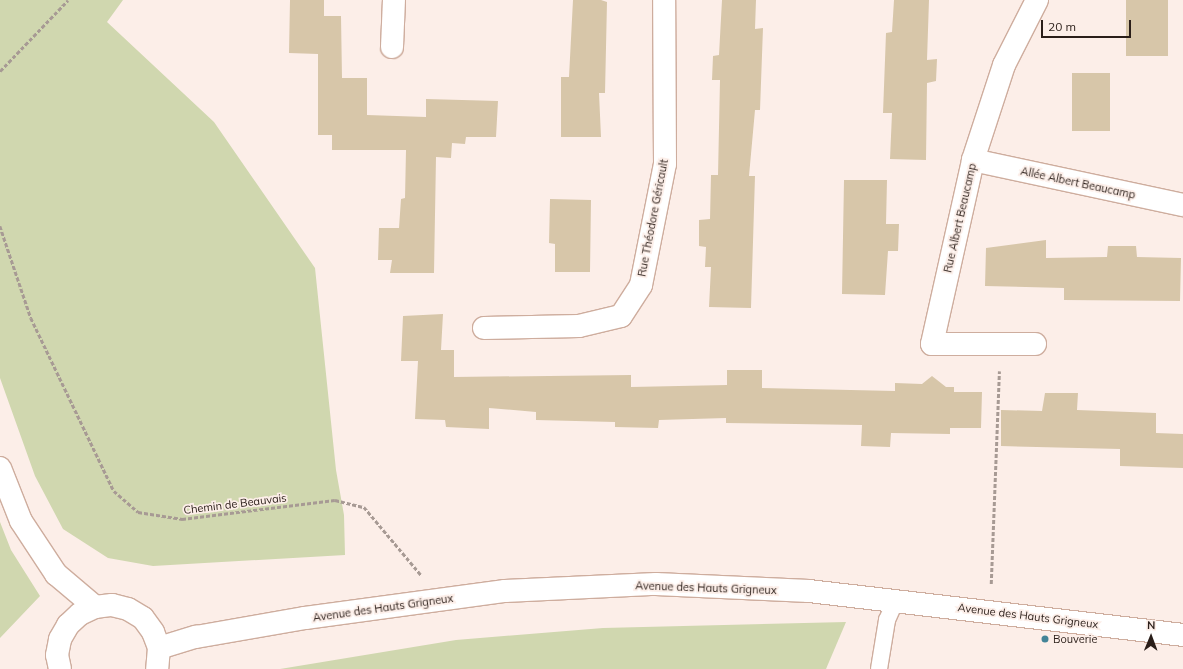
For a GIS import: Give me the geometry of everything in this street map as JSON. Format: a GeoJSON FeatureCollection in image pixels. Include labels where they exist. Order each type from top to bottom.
{"type":"FeatureCollection","features":[{"type":"Feature","properties":{"kind":"main road"},"geometry":{"type":"LineString","coordinates":[[392,47],[394,0]]}},
{"type":"Feature","properties":{"kind":"main road","name":"Rue Théodore Géricault"},"geometry":{"type":"LineString","coordinates":[[484,328],[579,326],[620,316],[641,285],[665,164],[664,0]]}},
{"type":"Feature","properties":{"kind":"main road","name":"Rue Albert Beaucamp"},"geometry":{"type":"LineString","coordinates":[[1035,344],[932,344],[973,160],[1004,65],[1037,0]]}},
{"type":"Feature","properties":{"kind":"main road","name":"Allée Albert Beaucamp"},"geometry":{"type":"LineString","coordinates":[[973,160],[1183,205]]}},
{"type":"Feature","properties":{"kind":"main road"},"geometry":{"type":"LineString","coordinates":[[0,468],[21,521],[56,574],[95,607]]}},
{"type":"Feature","properties":{"kind":"main road","name":"Avenue des Hauts Grigneux"},"geometry":{"type":"LineString","coordinates":[[158,658],[196,638],[298,620],[505,591],[656,584],[809,592],[896,600],[1183,635]]}},
{"type":"Feature","properties":{"kind":"main road"},"geometry":{"type":"LineString","coordinates":[[60,669],[58,655],[60,639],[68,625],[80,614],[95,607],[112,605],[128,609],[138,615],[153,632],[158,658]]}},
{"type":"Feature","properties":{"kind":"lane"},"geometry":{"type":"LineString","coordinates":[[879,669],[887,620],[896,600]]}},
{"type":"Feature","properties":{"kind":"path"},"geometry":{"type":"LineString","coordinates":[[0,71],[68,0]]}},
{"type":"Feature","properties":{"kind":"path","name":"Chemin de Beauvais"},"geometry":{"type":"LineString","coordinates":[[0,226],[31,318],[110,483],[114,490],[138,512],[182,519],[336,500],[364,507],[442,600]]}},
{"type":"Feature","properties":{"kind":"path"},"geometry":{"type":"LineString","coordinates":[[991,584],[1000,344]]}},
{"type":"Feature","properties":{"kind":"green space"},"geometry":{"type":"Polygon","coordinates":[[[0,0],[123,0],[107,22],[214,122],[315,268],[336,470],[344,515],[345,555],[153,566],[108,558],[63,529],[35,476],[0,378],[0,0]]]}},
{"type":"Feature","properties":{"kind":"green space"},"geometry":{"type":"Polygon","coordinates":[[[0,522],[11,550],[40,596],[0,638],[0,522]]]}},
{"type":"Feature","properties":{"kind":"green space"},"geometry":{"type":"Polygon","coordinates":[[[846,622],[826,669],[280,669],[456,640],[603,628],[846,622]]]}},
{"type":"Feature","properties":{"kind":"building"},"geometry":{"type":"Polygon","coordinates":[[[290,0],[324,0],[324,16],[341,16],[342,78],[367,78],[367,115],[426,117],[426,99],[498,101],[496,137],[466,137],[465,144],[452,143],[451,158],[436,157],[434,273],[390,273],[392,260],[378,260],[379,228],[399,228],[401,199],[405,198],[406,150],[332,150],[332,135],[318,135],[318,54],[289,53],[290,0]]]}},
{"type":"Feature","properties":{"kind":"building"},"geometry":{"type":"Polygon","coordinates":[[[573,0],[601,0],[607,2],[605,93],[599,93],[601,137],[561,137],[561,77],[569,77],[573,0]]]}},
{"type":"Feature","properties":{"kind":"building"},"geometry":{"type":"Polygon","coordinates":[[[722,0],[756,0],[755,29],[763,28],[760,110],[755,110],[749,176],[755,176],[751,308],[709,307],[711,267],[705,267],[706,247],[699,246],[699,220],[710,219],[711,175],[718,175],[720,80],[712,80],[713,56],[719,55],[722,0]]]}},
{"type":"Feature","properties":{"kind":"building"},"geometry":{"type":"Polygon","coordinates":[[[894,0],[929,0],[927,60],[937,59],[936,81],[927,83],[926,160],[890,159],[892,113],[883,113],[886,33],[892,32],[894,0]]]}},
{"type":"Feature","properties":{"kind":"building"},"geometry":{"type":"Polygon","coordinates":[[[1126,0],[1168,0],[1168,56],[1126,56],[1126,0]]]}},
{"type":"Feature","properties":{"kind":"building"},"geometry":{"type":"Polygon","coordinates":[[[1072,73],[1110,73],[1110,131],[1072,131],[1072,73]]]}},
{"type":"Feature","properties":{"kind":"building"},"geometry":{"type":"Polygon","coordinates":[[[844,180],[887,180],[886,224],[899,224],[898,251],[888,251],[885,295],[842,294],[844,180]]]}},
{"type":"Feature","properties":{"kind":"building"},"geometry":{"type":"Polygon","coordinates":[[[550,199],[591,200],[590,272],[555,272],[555,244],[549,243],[550,199]]]}},
{"type":"Feature","properties":{"kind":"building"},"geometry":{"type":"Polygon","coordinates":[[[1046,240],[1046,258],[1107,257],[1108,246],[1136,246],[1137,257],[1181,258],[1180,301],[1064,300],[1064,288],[985,286],[986,248],[1046,240]]]}},
{"type":"Feature","properties":{"kind":"building"},"geometry":{"type":"Polygon","coordinates":[[[443,314],[441,350],[454,350],[454,377],[631,375],[631,387],[727,385],[727,370],[762,370],[762,388],[895,391],[895,383],[922,384],[932,376],[946,387],[954,387],[954,392],[982,392],[981,428],[950,428],[950,434],[891,433],[890,447],[861,446],[862,425],[726,423],[726,418],[659,420],[658,428],[615,427],[615,422],[536,420],[536,412],[489,408],[489,429],[446,427],[445,420],[415,419],[418,361],[401,361],[403,316],[443,314]]]}},
{"type":"Feature","properties":{"kind":"building"},"geometry":{"type":"Polygon","coordinates":[[[1045,393],[1078,393],[1077,410],[1156,413],[1156,433],[1183,434],[1183,468],[1120,466],[1120,449],[1001,446],[1001,410],[1042,411],[1045,393]]]}},
{"type":"Feature","properties":{"kind":"place","name":"Bouverie"},"geometry":{"type":"Point","coordinates":[1045,639]}}]}
